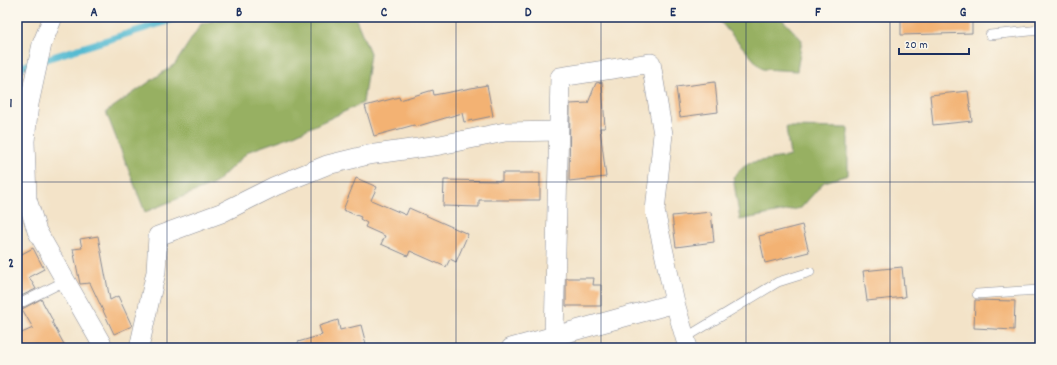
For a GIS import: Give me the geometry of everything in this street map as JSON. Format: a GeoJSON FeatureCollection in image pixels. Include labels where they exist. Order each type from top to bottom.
{"type":"FeatureCollection","features":[{"type":"Feature","properties":{"kind":"street"},"geometry":{"type":"LineString","coordinates":[[53,17],[42,44],[21,143],[27,199],[37,231],[104,348]]}},
{"type":"Feature","properties":{"kind":"street"},"geometry":{"type":"LineString","coordinates":[[554,336],[560,78],[651,63],[663,134],[655,211],[675,303],[686,343]]}},
{"type":"Feature","properties":{"kind":"street"},"geometry":{"type":"LineString","coordinates":[[140,348],[156,272],[158,236],[220,213],[275,186],[327,165],[368,155],[440,145],[505,132],[558,130]]}},
{"type":"Feature","properties":{"kind":"street"},"geometry":{"type":"LineString","coordinates":[[511,348],[675,303]]}},
{"type":"Feature","properties":{"kind":"lane"},"geometry":{"type":"LineString","coordinates":[[990,35],[1040,30]]}},
{"type":"Feature","properties":{"kind":"lane"},"geometry":{"type":"LineString","coordinates":[[686,343],[778,282],[810,272]]}},
{"type":"Feature","properties":{"kind":"lane"},"geometry":{"type":"LineString","coordinates":[[17,306],[65,281]]}},
{"type":"Feature","properties":{"kind":"lane"},"geometry":{"type":"LineString","coordinates":[[977,294],[1040,290]]}},
{"type":"Feature","properties":{"kind":"green space"},"geometry":{"type":"Polygon","coordinates":[[[229,17],[355,17],[370,53],[363,103],[292,136],[249,151],[214,184],[145,212],[106,112],[175,64],[201,24],[229,17]]]}},
{"type":"Feature","properties":{"kind":"green space"},"geometry":{"type":"Polygon","coordinates":[[[716,17],[780,17],[802,40],[797,71],[762,69],[716,17]]]}},
{"type":"Feature","properties":{"kind":"green space"},"geometry":{"type":"Polygon","coordinates":[[[786,127],[848,128],[848,175],[824,182],[801,208],[740,220],[733,177],[748,163],[790,156],[786,127]]]}},
{"type":"Feature","properties":{"kind":"building"},"geometry":{"type":"Polygon","coordinates":[[[901,17],[972,17],[972,33],[901,35],[901,17]]]}},
{"type":"Feature","properties":{"kind":"building"},"geometry":{"type":"Polygon","coordinates":[[[602,82],[605,128],[600,128],[606,177],[569,181],[570,104],[588,103],[596,83],[602,82]]]}},
{"type":"Feature","properties":{"kind":"building"},"geometry":{"type":"Polygon","coordinates":[[[715,82],[718,112],[680,117],[676,87],[715,82]]]}},
{"type":"Feature","properties":{"kind":"building"},"geometry":{"type":"Polygon","coordinates":[[[487,85],[493,116],[464,122],[462,113],[415,127],[414,125],[374,136],[365,106],[399,97],[400,100],[433,90],[434,95],[487,85]]]}},
{"type":"Feature","properties":{"kind":"building"},"geometry":{"type":"Polygon","coordinates":[[[968,91],[972,121],[933,125],[930,95],[968,91]]]}},
{"type":"Feature","properties":{"kind":"building"},"geometry":{"type":"Polygon","coordinates":[[[502,173],[540,173],[540,200],[479,200],[479,207],[443,206],[444,180],[502,181],[502,173]]]}},
{"type":"Feature","properties":{"kind":"building"},"geometry":{"type":"Polygon","coordinates":[[[356,178],[377,187],[371,200],[406,215],[409,208],[468,234],[456,262],[450,259],[446,267],[410,251],[408,256],[381,244],[385,236],[365,227],[367,223],[360,219],[361,217],[343,210],[356,178]]]}},
{"type":"Feature","properties":{"kind":"building"},"geometry":{"type":"Polygon","coordinates":[[[711,212],[714,242],[676,247],[672,216],[711,212]]]}},
{"type":"Feature","properties":{"kind":"building"},"geometry":{"type":"Polygon","coordinates":[[[802,225],[809,252],[765,263],[759,236],[802,225]]]}},
{"type":"Feature","properties":{"kind":"building"},"geometry":{"type":"Polygon","coordinates":[[[98,236],[110,300],[118,296],[132,326],[114,334],[90,283],[80,284],[73,249],[82,248],[80,239],[98,236]]]}},
{"type":"Feature","properties":{"kind":"building"},"geometry":{"type":"Polygon","coordinates":[[[33,248],[44,269],[29,277],[36,289],[17,298],[17,255],[18,256],[33,248]]]}},
{"type":"Feature","properties":{"kind":"building"},"geometry":{"type":"Polygon","coordinates":[[[902,267],[905,297],[867,301],[863,271],[902,267]]]}},
{"type":"Feature","properties":{"kind":"building"},"geometry":{"type":"Polygon","coordinates":[[[566,278],[594,278],[593,285],[601,285],[601,306],[566,306],[566,278]]]}},
{"type":"Feature","properties":{"kind":"building"},"geometry":{"type":"Polygon","coordinates":[[[41,299],[66,348],[17,348],[17,335],[33,328],[22,309],[41,299]]]}},
{"type":"Feature","properties":{"kind":"building"},"geometry":{"type":"Polygon","coordinates":[[[975,300],[1015,301],[1014,330],[974,328],[975,300]]]}},
{"type":"Feature","properties":{"kind":"building"},"geometry":{"type":"Polygon","coordinates":[[[338,320],[340,330],[361,325],[367,348],[298,348],[298,342],[322,335],[319,326],[338,320]]]}},
{"type":"Feature","properties":{"kind":"waterway"},"geometry":{"type":"LineString","coordinates":[[17,68],[181,17]]}}]}
